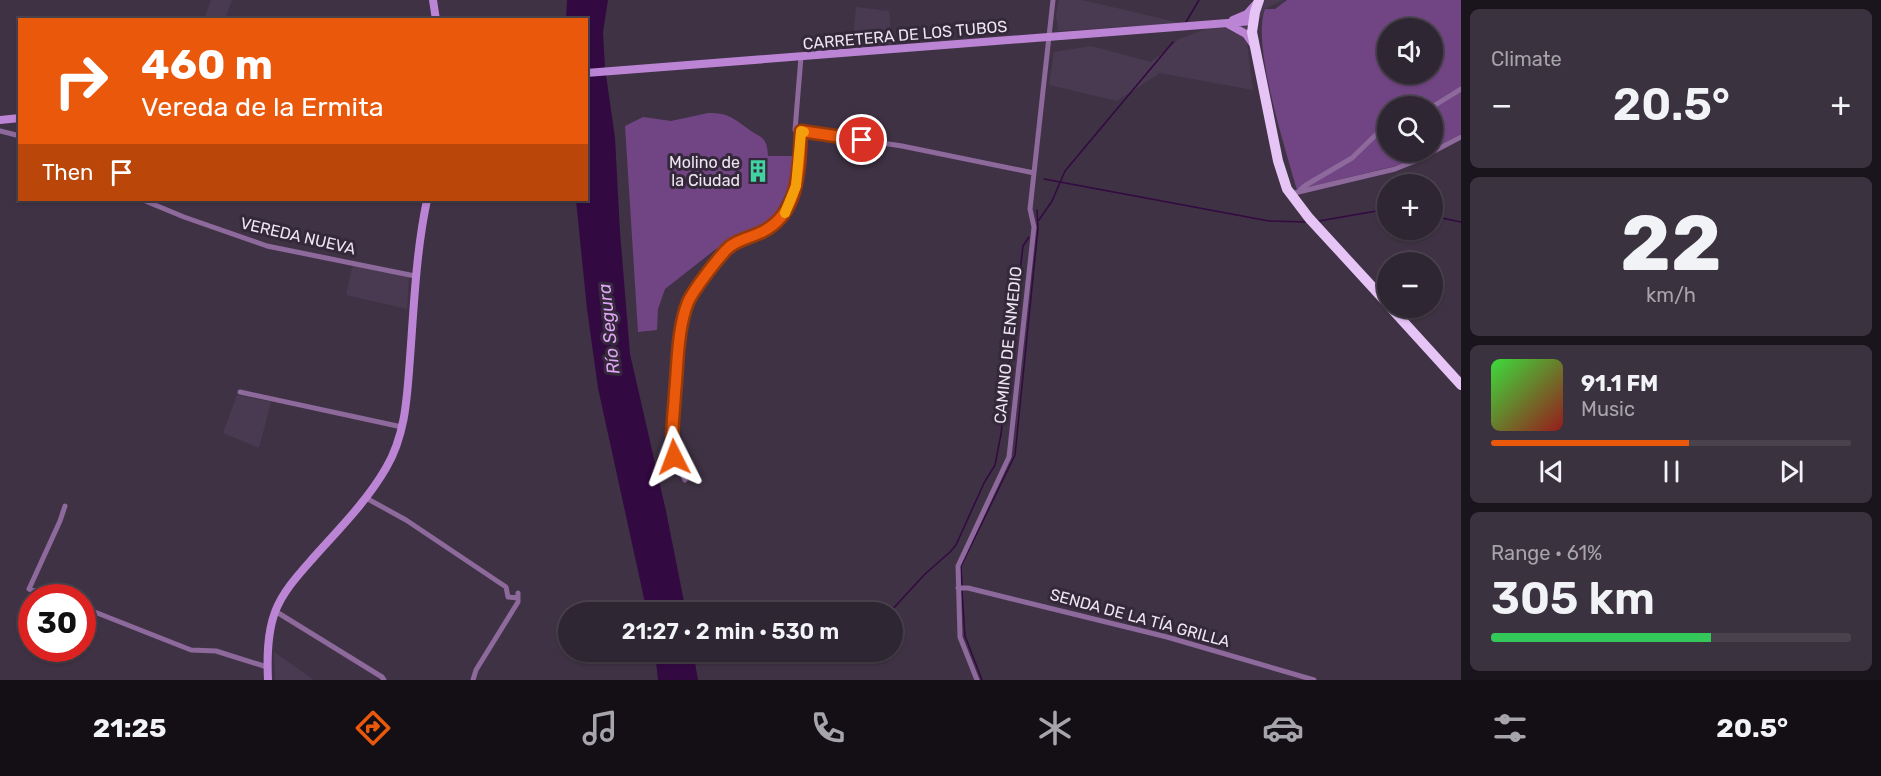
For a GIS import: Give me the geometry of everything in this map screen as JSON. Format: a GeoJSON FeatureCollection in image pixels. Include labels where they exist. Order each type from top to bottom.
{"type":"FeatureCollection","features":[{"type":"Feature","properties":{"kind":"highway"},"geometry":{"type":"LineString","coordinates":[[1258,1],[1253,21],[1254,46],[1278,161],[1309,218],[1377,292]]}},
{"type":"Feature","properties":{"kind":"highway"},"geometry":{"type":"LineString","coordinates":[[1400,318],[1461,385]]}},
{"type":"Feature","properties":{"kind":"street"},"geometry":{"type":"LineString","coordinates":[[433,0],[436,18]]}},
{"type":"Feature","properties":{"kind":"street","name":"CAMINO DE ENMEDIO"},"geometry":{"type":"LineString","coordinates":[[976,680],[960,637],[957,574],[960,559],[1009,457],[1034,227],[1030,209],[1053,0]]}},
{"type":"Feature","properties":{"kind":"street","name":"CARRETERA DE LOS TUBOS"},"geometry":{"type":"LineString","coordinates":[[1226,23],[1247,14],[1258,1]]}},
{"type":"Feature","properties":{"kind":"street","name":"CARRETERA DE LOS TUBOS"},"geometry":{"type":"LineString","coordinates":[[588,73],[1253,21]]}},
{"type":"Feature","properties":{"kind":"street"},"geometry":{"type":"LineString","coordinates":[[1226,23],[1246,34],[1254,46]]}},
{"type":"Feature","properties":{"kind":"street"},"geometry":{"type":"LineString","coordinates":[[801,57],[795,130],[902,146],[1034,173]]}},
{"type":"Feature","properties":{"kind":"street"},"geometry":{"type":"LineString","coordinates":[[1443,100],[1461,89]]}},
{"type":"Feature","properties":{"kind":"street"},"geometry":{"type":"LineString","coordinates":[[0,120],[18,118]]}},
{"type":"Feature","properties":{"kind":"street"},"geometry":{"type":"LineString","coordinates":[[0,131],[18,136]]}},
{"type":"Feature","properties":{"kind":"street"},"geometry":{"type":"LineString","coordinates":[[685,480],[674,457],[672,440],[678,355],[688,303],[698,285],[726,249],[766,230],[782,218],[796,186],[801,131]]}},
{"type":"Feature","properties":{"kind":"street"},"geometry":{"type":"LineString","coordinates":[[1295,193],[1352,158],[1377,134]]}},
{"type":"Feature","properties":{"kind":"street"},"geometry":{"type":"LineString","coordinates":[[1295,193],[1395,169],[1461,137]]}},
{"type":"Feature","properties":{"kind":"street","name":"VEREDA NUEVA"},"geometry":{"type":"LineString","coordinates":[[145,201],[201,224],[267,246],[416,276]]}},
{"type":"Feature","properties":{"kind":"street"},"geometry":{"type":"LineString","coordinates":[[268,680],[271,627],[275,611],[288,587],[366,498],[387,467],[396,448],[405,412],[420,230],[427,201]]}},
{"type":"Feature","properties":{"kind":"street"},"geometry":{"type":"LineString","coordinates":[[240,392],[402,427]]}},
{"type":"Feature","properties":{"kind":"street"},"geometry":{"type":"LineString","coordinates":[[366,498],[406,520],[507,587],[508,597],[518,596],[518,602],[476,670],[473,680]]}},
{"type":"Feature","properties":{"kind":"street"},"geometry":{"type":"LineString","coordinates":[[31,584],[65,506]]}},
{"type":"Feature","properties":{"kind":"street","name":"SENDA DE LA TÍA GRILLA"},"geometry":{"type":"LineString","coordinates":[[958,588],[968,588],[1167,637],[1314,680]]}},
{"type":"Feature","properties":{"kind":"street"},"geometry":{"type":"LineString","coordinates":[[275,611],[384,680]]}},
{"type":"Feature","properties":{"kind":"street"},"geometry":{"type":"LineString","coordinates":[[96,613],[190,650],[216,651],[267,667]]}},
{"type":"Feature","properties":{"kind":"shaded area"},"geometry":{"type":"Polygon","coordinates":[[[211,0],[232,0],[225,18],[204,18],[211,0]]]}},
{"type":"Feature","properties":{"kind":"shaded area"},"geometry":{"type":"Polygon","coordinates":[[[1059,0],[1082,0],[1181,23],[1058,31],[1056,16],[1059,0]]]}},
{"type":"Feature","properties":{"kind":"shaded area"},"geometry":{"type":"Polygon","coordinates":[[[1258,0],[1283,0],[1265,9],[1247,44],[1253,90],[1160,73],[1117,101],[1049,85],[1054,52],[1091,46],[1151,62],[1179,39],[1244,15],[1258,0]]]}},
{"type":"Feature","properties":{"kind":"shaded area"},"geometry":{"type":"Polygon","coordinates":[[[1287,0],[1461,0],[1461,134],[1443,144],[1443,96],[1377,96],[1377,162],[1407,162],[1297,190],[1266,71],[1262,25],[1265,9],[1275,9],[1287,0]]]}},
{"type":"Feature","properties":{"kind":"shaded area"},"geometry":{"type":"Polygon","coordinates":[[[856,7],[889,11],[892,45],[852,46],[856,7]]]}},
{"type":"Feature","properties":{"kind":"shaded area"},"geometry":{"type":"Polygon","coordinates":[[[708,113],[729,116],[760,136],[765,141],[768,156],[798,156],[791,184],[773,218],[755,231],[716,249],[665,289],[658,309],[657,330],[638,332],[625,126],[643,117],[671,121],[708,113]]]}},
{"type":"Feature","properties":{"kind":"shaded area"},"geometry":{"type":"Polygon","coordinates":[[[353,264],[409,277],[407,309],[346,295],[353,264]]]}},
{"type":"Feature","properties":{"kind":"shaded area"},"geometry":{"type":"Polygon","coordinates":[[[237,395],[271,402],[259,448],[223,433],[237,395]]]}},
{"type":"Feature","properties":{"kind":"shaded area"},"geometry":{"type":"Polygon","coordinates":[[[274,652],[314,680],[275,680],[274,652]]]}},
{"type":"Feature","properties":{"kind":"water","name":"Río Segura"},"geometry":{"type":"Polygon","coordinates":[[[567,0],[608,0],[603,32],[605,68],[615,138],[630,354],[684,602],[645,602],[598,388],[576,201],[588,201],[588,18],[566,18],[567,0]]]}},
{"type":"Feature","properties":{"kind":"water"},"geometry":{"type":"Polygon","coordinates":[[[656,662],[695,662],[698,680],[658,680],[656,662]]]}},
{"type":"Feature","properties":{"kind":"waterway"},"geometry":{"type":"LineString","coordinates":[[1186,22],[1199,0]]}},
{"type":"Feature","properties":{"kind":"waterway"},"geometry":{"type":"LineString","coordinates":[[1039,220],[1052,201],[1065,171],[1173,42]]}},
{"type":"Feature","properties":{"kind":"waterway"},"geometry":{"type":"LineString","coordinates":[[1044,179],[1269,221],[1306,222]]}},
{"type":"Feature","properties":{"kind":"waterway"},"geometry":{"type":"LineString","coordinates":[[962,585],[961,566],[1015,455],[1038,228],[1037,210]]}},
{"type":"Feature","properties":{"kind":"waterway"},"geometry":{"type":"LineString","coordinates":[[1319,221],[1377,211]]}},
{"type":"Feature","properties":{"kind":"waterway"},"geometry":{"type":"LineString","coordinates":[[1443,218],[1461,222]]}},
{"type":"Feature","properties":{"kind":"waterway"},"geometry":{"type":"LineString","coordinates":[[899,602],[956,545],[984,483],[995,465],[1001,434],[1023,246],[1029,237]]}},
{"type":"Feature","properties":{"kind":"waterway"},"geometry":{"type":"LineString","coordinates":[[962,591],[965,636],[982,680]]}},
{"type":"Feature","properties":{"kind":"waterway"},"geometry":{"type":"LineString","coordinates":[[711,663],[724,662]]}},
{"type":"Feature","properties":{"kind":"slow traffic"},"geometry":{"type":"LineString","coordinates":[[785,213],[796,186],[801,131],[804,132]]}},
{"type":"Feature","properties":{"kind":"place","name":"Molino de la Ciudad"},"geometry":{"type":"Point","coordinates":[758,171]}},
{"type":"Feature","properties":{"kind":"route"},"geometry":{"type":"LineString","coordinates":[[674,457],[672,432],[678,355],[688,303],[698,285],[726,249],[771,227],[782,218],[796,186],[801,131],[862,140]]}}]}
